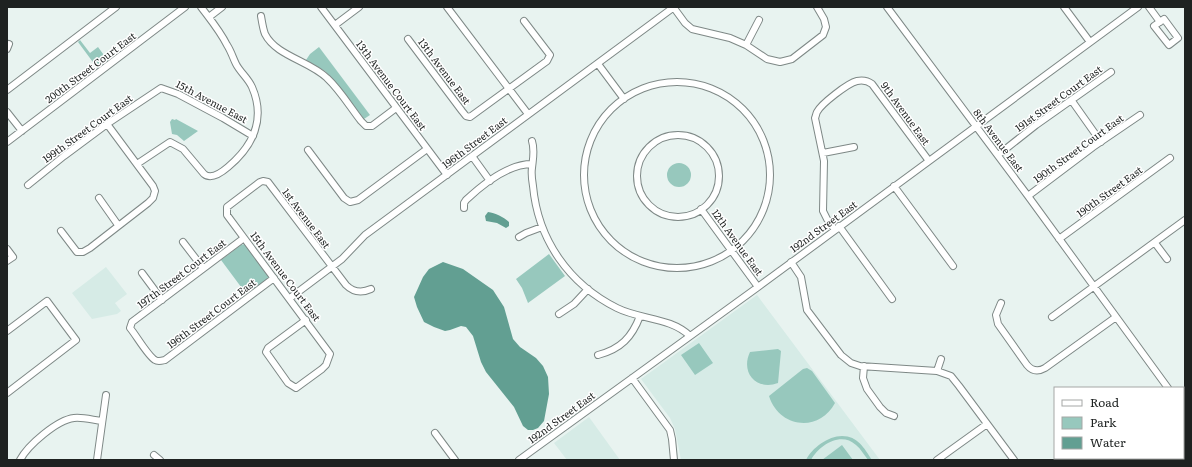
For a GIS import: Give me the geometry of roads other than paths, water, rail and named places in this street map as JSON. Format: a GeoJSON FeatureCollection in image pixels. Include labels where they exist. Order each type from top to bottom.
{"type":"FeatureCollection","features":[{"type":"Feature","properties":{"kind":"street"},"geometry":{"type":"LineString","coordinates":[[7,90],[116,7]]}},
{"type":"Feature","properties":{"kind":"street","name":"200th Street Court East"},"geometry":{"type":"LineString","coordinates":[[7,142],[185,7]]}},
{"type":"Feature","properties":{"kind":"street"},"geometry":{"type":"LineString","coordinates":[[137,164],[170,142],[183,149],[207,176],[215,175],[234,162],[247,147],[253,136],[257,120],[258,106],[256,98],[248,80],[237,65],[227,44],[201,7]]}},
{"type":"Feature","properties":{"kind":"street"},"geometry":{"type":"LineString","coordinates":[[209,17],[222,7]]}},
{"type":"Feature","properties":{"kind":"street","name":"13th Avenue Court East"},"geometry":{"type":"LineString","coordinates":[[321,7],[447,175]]}},
{"type":"Feature","properties":{"kind":"street"},"geometry":{"type":"LineString","coordinates":[[335,25],[359,7]]}},
{"type":"Feature","properties":{"kind":"street"},"geometry":{"type":"LineString","coordinates":[[448,7],[528,114]]}},
{"type":"Feature","properties":{"kind":"street"},"geometry":{"type":"LineString","coordinates":[[674,7],[685,23],[692,29],[718,35],[746,45],[767,59],[776,62],[785,62],[792,59],[823,35],[826,27],[824,18],[817,7]]}},
{"type":"Feature","properties":{"kind":"street","name":"196th Street East"},"geometry":{"type":"LineString","coordinates":[[290,298],[342,259],[365,235],[674,7]]}},
{"type":"Feature","properties":{"kind":"street","name":"8th Avenue East"},"geometry":{"type":"LineString","coordinates":[[887,7],[1060,239],[1167,387]]}},
{"type":"Feature","properties":{"kind":"street"},"geometry":{"type":"LineString","coordinates":[[1064,7],[1090,42]]}},
{"type":"Feature","properties":{"kind":"street","name":"192nd Street East"},"geometry":{"type":"LineString","coordinates":[[519,460],[758,287],[1138,7]]}},
{"type":"Feature","properties":{"kind":"street"},"geometry":{"type":"LineString","coordinates":[[1149,7],[1160,22]]}},
{"type":"Feature","properties":{"kind":"street"},"geometry":{"type":"LineString","coordinates":[[261,16],[265,33],[271,42],[284,52],[318,70],[327,78],[361,121],[369,127],[396,108]]}},
{"type":"Feature","properties":{"kind":"street"},"geometry":{"type":"LineString","coordinates":[[746,45],[759,20]]}},
{"type":"Feature","properties":{"kind":"street"},"geometry":{"type":"LineString","coordinates":[[509,89],[547,61],[550,55],[524,21]]}},
{"type":"Feature","properties":{"kind":"street","name":"13th Avenue East"},"geometry":{"type":"LineString","coordinates":[[408,39],[466,116],[472,116],[509,89]]}},
{"type":"Feature","properties":{"kind":"street"},"geometry":{"type":"LineString","coordinates":[[598,64],[624,99]]}},
{"type":"Feature","properties":{"kind":"street","name":"191st Street Court East"},"geometry":{"type":"LineString","coordinates":[[998,155],[1036,125],[1111,72]]}},
{"type":"Feature","properties":{"kind":"street","name":"9th Avenue East"},"geometry":{"type":"LineString","coordinates":[[823,153],[816,123],[816,114],[818,110],[845,88],[858,81],[864,81],[869,82],[875,87],[929,161]]}},
{"type":"Feature","properties":{"kind":"street"},"geometry":{"type":"LineString","coordinates":[[674,82],[696,84],[706,86],[726,95],[743,108],[753,121],[762,135],[768,155],[770,166],[770,187],[768,198],[760,218],[748,236],[732,250],[712,261],[690,267],[679,268],[656,266],[625,253],[612,242],[601,229],[590,209],[586,193],[584,176],[586,154],[600,123],[615,106],[624,99],[643,88],[663,83],[674,82]]}},
{"type":"Feature","properties":{"kind":"street","name":"15th Avenue East"},"geometry":{"type":"LineString","coordinates":[[160,88],[167,89],[178,94],[253,136]]}},
{"type":"Feature","properties":{"kind":"street","name":"199th Street Court East"},"geometry":{"type":"LineString","coordinates":[[28,185],[107,124],[160,88]]}},
{"type":"Feature","properties":{"kind":"street"},"geometry":{"type":"LineString","coordinates":[[1072,101],[1101,142]]}},
{"type":"Feature","properties":{"kind":"street"},"geometry":{"type":"LineString","coordinates":[[7,112],[22,131]]}},
{"type":"Feature","properties":{"kind":"street","name":"190th Street Court East"},"geometry":{"type":"LineString","coordinates":[[1028,196],[1140,115]]}},
{"type":"Feature","properties":{"kind":"street"},"geometry":{"type":"LineString","coordinates":[[61,231],[77,252],[83,252],[148,203],[154,195],[155,188],[107,124]]}},
{"type":"Feature","properties":{"kind":"street"},"geometry":{"type":"LineString","coordinates":[[672,135],[685,136],[702,143],[711,152],[718,170],[718,182],[714,194],[701,209],[690,214],[671,216],[659,212],[645,199],[639,188],[638,169],[642,157],[654,142],[672,135]]}},
{"type":"Feature","properties":{"kind":"street"},"geometry":{"type":"LineString","coordinates":[[532,141],[534,152],[532,164],[533,186],[542,227],[547,240],[563,264],[588,289],[618,308],[640,316],[678,326],[690,336]]}},
{"type":"Feature","properties":{"kind":"street"},"geometry":{"type":"LineString","coordinates":[[854,147],[823,153],[825,177],[822,203],[823,211],[827,220],[837,228],[892,299]]}},
{"type":"Feature","properties":{"kind":"street"},"geometry":{"type":"LineString","coordinates":[[308,150],[344,198],[350,202],[358,200],[427,149]]}},
{"type":"Feature","properties":{"kind":"street"},"geometry":{"type":"LineString","coordinates":[[472,156],[490,181]]}},
{"type":"Feature","properties":{"kind":"street","name":"190th Street East"},"geometry":{"type":"LineString","coordinates":[[1060,239],[1170,158]]}},
{"type":"Feature","properties":{"kind":"street"},"geometry":{"type":"LineString","coordinates":[[464,208],[464,203],[466,200],[490,181],[519,165],[532,164]]}},
{"type":"Feature","properties":{"kind":"street","name":"1st Avenue East"},"geometry":{"type":"LineString","coordinates":[[227,210],[230,204],[260,182],[266,181],[332,267]]}},
{"type":"Feature","properties":{"kind":"street"},"geometry":{"type":"LineString","coordinates":[[894,186],[953,266]]}},
{"type":"Feature","properties":{"kind":"street"},"geometry":{"type":"LineString","coordinates":[[99,198],[118,225]]}},
{"type":"Feature","properties":{"kind":"street","name":"12th Avenue East"},"geometry":{"type":"LineString","coordinates":[[701,209],[758,287]]}},
{"type":"Feature","properties":{"kind":"street","name":"15th Avenue Court East"},"geometry":{"type":"LineString","coordinates":[[227,210],[227,215],[290,298],[306,320],[330,355],[326,365],[322,369],[298,387],[294,388],[288,383],[266,352],[268,348],[306,320]]}},
{"type":"Feature","properties":{"kind":"street"},"geometry":{"type":"LineString","coordinates":[[1052,317],[1185,220]]}},
{"type":"Feature","properties":{"kind":"street"},"geometry":{"type":"LineString","coordinates":[[520,237],[542,227]]}},
{"type":"Feature","properties":{"kind":"street","name":"197th Street Court East"},"geometry":{"type":"LineString","coordinates":[[130,326],[132,322],[244,238]]}},
{"type":"Feature","properties":{"kind":"street"},"geometry":{"type":"LineString","coordinates":[[183,242],[203,268]]}},
{"type":"Feature","properties":{"kind":"street"},"geometry":{"type":"LineString","coordinates":[[1155,243],[1167,259]]}},
{"type":"Feature","properties":{"kind":"street"},"geometry":{"type":"LineString","coordinates":[[7,249],[13,257],[7,261]]}},
{"type":"Feature","properties":{"kind":"street"},"geometry":{"type":"LineString","coordinates":[[791,262],[801,277],[805,304],[810,314],[846,360],[855,365],[937,371],[948,375],[959,386],[1014,460]]}},
{"type":"Feature","properties":{"kind":"street"},"geometry":{"type":"LineString","coordinates":[[332,267],[351,289],[360,291],[371,289]]}},
{"type":"Feature","properties":{"kind":"street"},"geometry":{"type":"LineString","coordinates":[[142,273],[162,300]]}},
{"type":"Feature","properties":{"kind":"street","name":"196th Street Court East"},"geometry":{"type":"LineString","coordinates":[[130,326],[155,360],[165,360],[274,278]]}},
{"type":"Feature","properties":{"kind":"street"},"geometry":{"type":"LineString","coordinates":[[559,314],[574,304],[588,289]]}},
{"type":"Feature","properties":{"kind":"street"},"geometry":{"type":"LineString","coordinates":[[7,331],[47,301],[76,340],[7,393]]}},
{"type":"Feature","properties":{"kind":"street"},"geometry":{"type":"LineString","coordinates":[[1001,303],[996,315],[998,324],[1027,365],[1036,371],[1045,368],[1116,317]]}},
{"type":"Feature","properties":{"kind":"street"},"geometry":{"type":"LineString","coordinates":[[598,356],[608,353],[624,342],[633,332],[640,316]]}},
{"type":"Feature","properties":{"kind":"street"},"geometry":{"type":"LineString","coordinates":[[937,371],[942,359]]}},
{"type":"Feature","properties":{"kind":"street"},"geometry":{"type":"LineString","coordinates":[[864,366],[863,378],[867,388],[880,407],[886,413],[894,416]]}},
{"type":"Feature","properties":{"kind":"street"},"geometry":{"type":"LineString","coordinates":[[632,378],[668,426],[672,439],[674,460]]}},
{"type":"Feature","properties":{"kind":"street"},"geometry":{"type":"LineString","coordinates":[[97,460],[106,395]]}},
{"type":"Feature","properties":{"kind":"street"},"geometry":{"type":"LineString","coordinates":[[20,460],[30,445],[57,425],[65,421],[73,418],[82,418],[102,422]]}},
{"type":"Feature","properties":{"kind":"street"},"geometry":{"type":"LineString","coordinates":[[937,460],[987,424]]}},
{"type":"Feature","properties":{"kind":"street"},"geometry":{"type":"LineString","coordinates":[[435,433],[455,460]]}},
{"type":"Feature","properties":{"kind":"street"},"geometry":{"type":"LineString","coordinates":[[154,455],[160,460]]}},
{"type":"Feature","properties":{"kind":"water"},"geometry":{"type":"Polygon","coordinates":[[[488,212],[505,218],[509,222],[509,226],[506,228],[497,223],[486,221],[485,216],[488,212]]]}},
{"type":"Feature","properties":{"kind":"water"},"geometry":{"type":"Polygon","coordinates":[[[443,262],[463,269],[493,290],[504,307],[513,339],[520,347],[536,358],[543,366],[548,377],[549,394],[544,421],[538,428],[528,430],[523,426],[514,407],[486,372],[481,362],[473,336],[466,327],[461,326],[445,331],[424,322],[414,297],[423,277],[429,269],[443,262]]]}}]}
